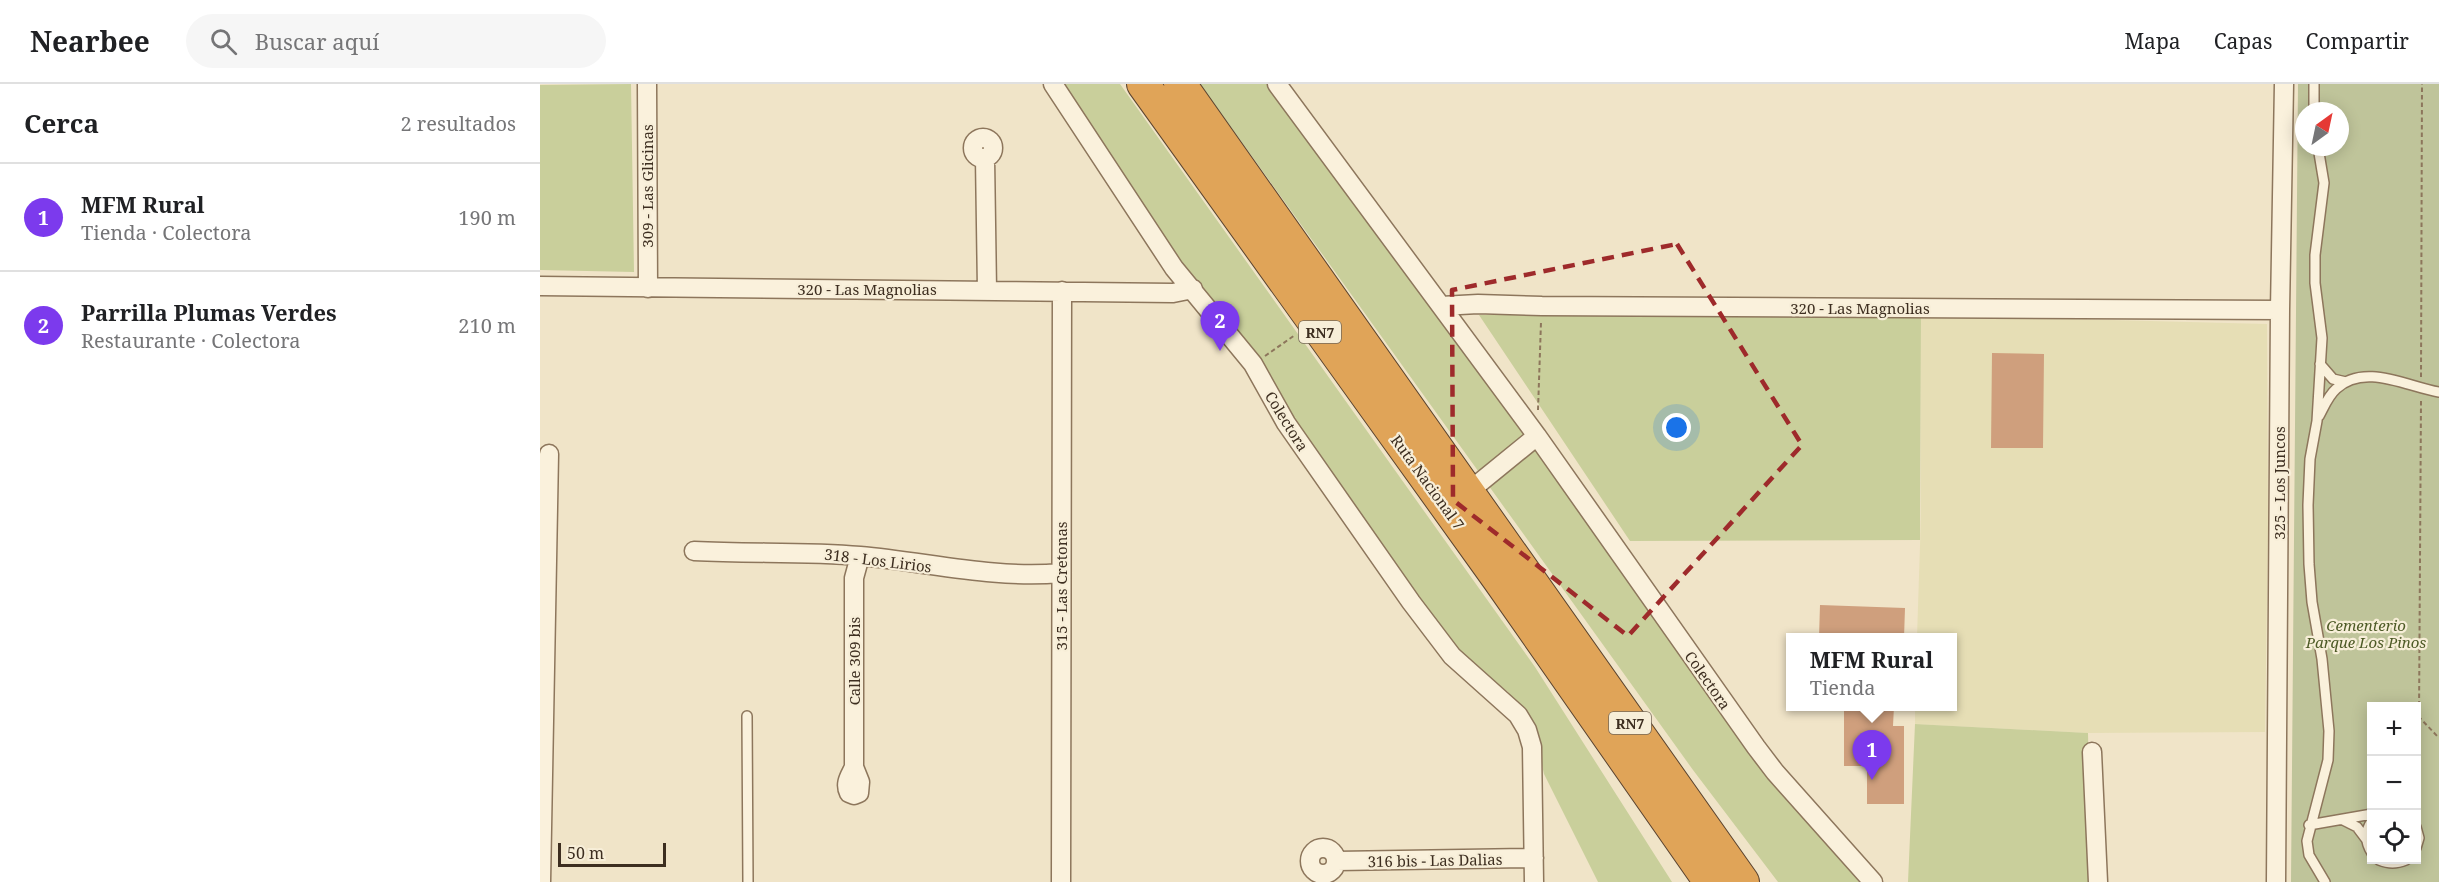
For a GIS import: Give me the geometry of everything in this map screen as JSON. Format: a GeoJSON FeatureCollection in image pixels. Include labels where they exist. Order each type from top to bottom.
{"type":"FeatureCollection","features":[{"type":"Feature","properties":{"kind":"highway","name":"Ruta Nacional 7"},"geometry":{"type":"LineString","coordinates":[[1143,84],[1499,580],[1710,882]]}},
{"type":"Feature","properties":{"kind":"highway","name":"Ruta Nacional 7"},"geometry":{"type":"LineString","coordinates":[[1180,84],[1743,882]]}},
{"type":"Feature","properties":{"kind":"highway"},"geometry":{"type":"LineString","coordinates":[[1675,787],[1730,843],[1762,882]]}},
{"type":"Feature","properties":{"kind":"highway"},"geometry":{"type":"LineString","coordinates":[[1683,844],[1704,882]]}},
{"type":"Feature","properties":{"kind":"street","name":"309 - Las Glicinas"},"geometry":{"type":"LineString","coordinates":[[647,84],[648,288]]}},
{"type":"Feature","properties":{"kind":"street","name":"Colectora"},"geometry":{"type":"LineString","coordinates":[[1053,84],[1174,268],[1253,364],[1286,423],[1411,602],[1452,656],[1518,715],[1527,730],[1532,747],[1534,858]]}},
{"type":"Feature","properties":{"kind":"street","name":"Colectora"},"geometry":{"type":"LineString","coordinates":[[1277,84],[1537,436],[1756,747],[1775,772],[1873,882]]}},
{"type":"Feature","properties":{"kind":"street","name":"325 - Los Juncos"},"geometry":{"type":"LineString","coordinates":[[2276,882],[2284,84]]}},
{"type":"Feature","properties":{"kind":"street"},"geometry":{"type":"LineString","coordinates":[[985,158],[987,290]]}},
{"type":"Feature","properties":{"kind":"street","name":"320 - Las Magnolias"},"geometry":{"type":"LineString","coordinates":[[540,286],[1173,293],[1193,289]]}},
{"type":"Feature","properties":{"kind":"street","name":"315 - Las Cretonas"},"geometry":{"type":"LineString","coordinates":[[1061,882],[1062,291]]}},
{"type":"Feature","properties":{"kind":"street","name":"320 - Las Magnolias"},"geometry":{"type":"LineString","coordinates":[[1441,306],[1478,304],[2280,310]]}},
{"type":"Feature","properties":{"kind":"street"},"geometry":{"type":"LineString","coordinates":[[1467,493],[1537,436]]}},
{"type":"Feature","properties":{"kind":"street"},"geometry":{"type":"LineString","coordinates":[[541,882],[543,641],[549,454]]}},
{"type":"Feature","properties":{"kind":"street","name":"318 - Los Lirios"},"geometry":{"type":"LineString","coordinates":[[694,551],[860,556],[979,572],[1043,575],[1061,573]]}},
{"type":"Feature","properties":{"kind":"street","name":"Calle 309 bis"},"geometry":{"type":"LineString","coordinates":[[854,767],[854,578],[860,556]]}},
{"type":"Feature","properties":{"kind":"street"},"geometry":{"type":"LineString","coordinates":[[2092,752],[2098,882]]}},
{"type":"Feature","properties":{"kind":"street"},"geometry":{"type":"LineString","coordinates":[[1534,858],[1534,882]]}},
{"type":"Feature","properties":{"kind":"street","name":"316 bis - Las Dalias"},"geometry":{"type":"LineString","coordinates":[[1337,861],[1534,858]]}},
{"type":"Feature","properties":{"kind":"lane"},"geometry":{"type":"LineString","coordinates":[[2314,84],[2314,102]]}},
{"type":"Feature","properties":{"kind":"lane"},"geometry":{"type":"LineString","coordinates":[[2320,156],[2324,183],[2315,255],[2315,283],[2322,338],[2317,421],[2310,459],[2308,505],[2312,602],[2324,669],[2329,731],[2328,760],[2309,825],[2307,841],[2309,855],[2325,882]]}},
{"type":"Feature","properties":{"kind":"lane"},"geometry":{"type":"LineString","coordinates":[[2320,364],[2333,379],[2345,382],[2367,376],[2383,377],[2439,392]]}},
{"type":"Feature","properties":{"kind":"lane"},"geometry":{"type":"LineString","coordinates":[[2317,421],[2336,389],[2352,380]]}},
{"type":"Feature","properties":{"kind":"lane"},"geometry":{"type":"LineString","coordinates":[[747,716],[748,882]]}},
{"type":"Feature","properties":{"kind":"lane"},"geometry":{"type":"LineString","coordinates":[[2309,825],[2367,815]]}},
{"type":"Feature","properties":{"kind":"lane"},"geometry":{"type":"LineString","coordinates":[[2341,820],[2357,827],[2366,839]]}},
{"type":"Feature","properties":{"kind":"lane"},"geometry":{"type":"LineString","coordinates":[[2366,839],[2367,829]]}},
{"type":"Feature","properties":{"kind":"path"},"geometry":{"type":"LineString","coordinates":[[2422,84],[2419,717],[2439,738]]}},
{"type":"Feature","properties":{"kind":"path"},"geometry":{"type":"LineString","coordinates":[[1537,436],[1542,306]]}},
{"type":"Feature","properties":{"kind":"path"},"geometry":{"type":"LineString","coordinates":[[1253,364],[1313,322]]}},
{"type":"Feature","properties":{"kind":"highlighted area"},"geometry":{"type":"Polygon","coordinates":[[[1677,244],[1802,445],[1628,636],[1453,500],[1452,290],[1677,244]]]}},
{"type":"Feature","properties":{"kind":"shaded area"},"geometry":{"type":"Polygon","coordinates":[[[1921,315],[2267,324],[2268,526],[2265,732],[2088,733],[1915,724],[1915,711],[1957,711],[1957,633],[1917,633],[1921,515],[1921,315]]]}},
{"type":"Feature","properties":{"kind":"green space"},"geometry":{"type":"Polygon","coordinates":[[[631,84],[634,272],[540,270],[540,85],[631,84]]]}},
{"type":"Feature","properties":{"kind":"green space"},"geometry":{"type":"Polygon","coordinates":[[[1059,84],[1120,84],[1535,667],[1672,882],[1598,882],[1544,774],[1533,725],[1508,692],[1464,657],[1403,580],[1171,255],[1059,84]]]}},
{"type":"Feature","properties":{"kind":"green space"},"geometry":{"type":"Polygon","coordinates":[[[1200,84],[1269,84],[1859,882],[1778,882],[1693,770],[1200,84]]]}},
{"type":"Feature","properties":{"kind":"green space","name":"Cementerio Parque Los Pinos"},"geometry":{"type":"Polygon","coordinates":[[[2298,84],[2439,84],[2439,882],[2291,882],[2297,156],[2349,156],[2349,102],[2298,102],[2298,84]]]}},
{"type":"Feature","properties":{"kind":"green space"},"geometry":{"type":"Polygon","coordinates":[[[1479,315],[1921,315],[1920,540],[1630,541],[1479,315]]]}},
{"type":"Feature","properties":{"kind":"green space"},"geometry":{"type":"Polygon","coordinates":[[[1915,724],[2088,733],[2091,882],[1908,882],[1915,724]]]}},
{"type":"Feature","properties":{"kind":"building"},"geometry":{"type":"Polygon","coordinates":[[[1992,353],[2044,354],[2043,448],[1991,448],[1992,353]]]}},
{"type":"Feature","properties":{"kind":"building"},"geometry":{"type":"Polygon","coordinates":[[[1820,605],[1905,608],[1904,633],[1819,633],[1820,605]]]}},
{"type":"Feature","properties":{"kind":"building"},"geometry":{"type":"Polygon","coordinates":[[[1844,711],[1894,711],[1893,726],[1904,726],[1904,804],[1867,804],[1867,766],[1844,766],[1844,711]]]}},
{"type":"Feature","properties":{"kind":"place","name":"Parrilla Plumas Verdes"},"geometry":{"type":"Point","coordinates":[1220,351]}},
{"type":"Feature","properties":{"kind":"place","name":"MFM Rural"},"geometry":{"type":"Point","coordinates":[1872,780]}}]}
